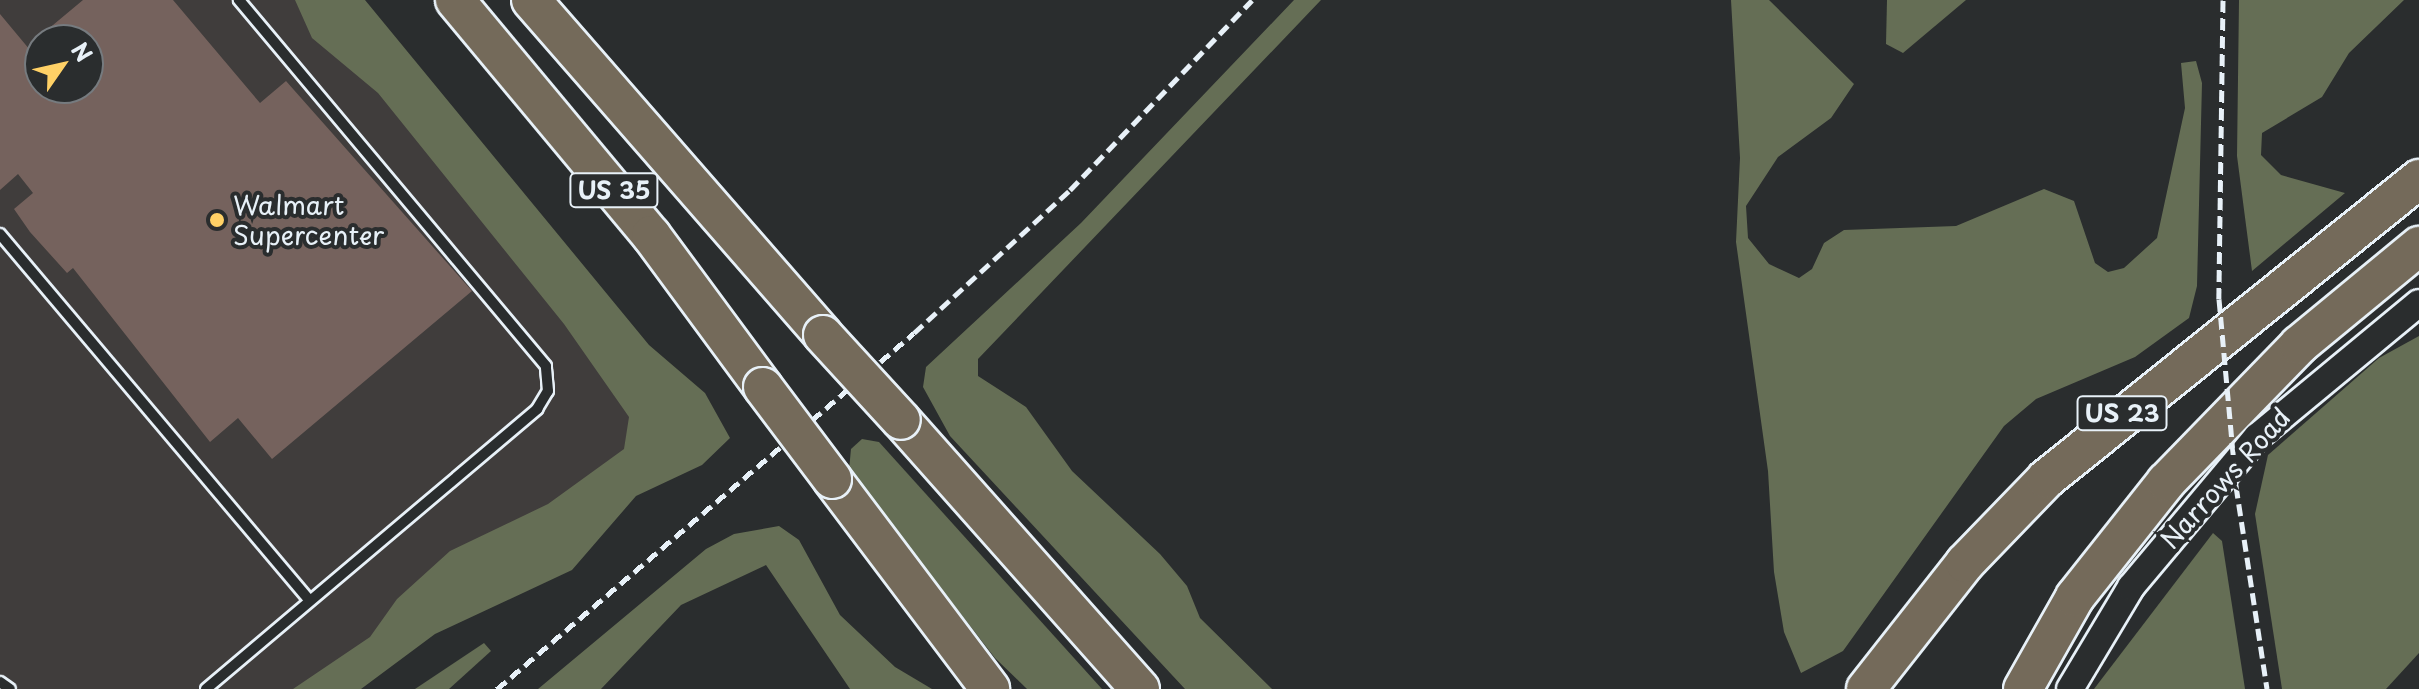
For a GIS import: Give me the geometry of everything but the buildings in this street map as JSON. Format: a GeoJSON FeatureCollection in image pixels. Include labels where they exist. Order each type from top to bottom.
{"type":"FeatureCollection","features":[{"type":"Feature","properties":{"kind":"highway","name":"US 35"},"geometry":{"type":"LineString","coordinates":[[455,0],[651,235],[990,689]]}},
{"type":"Feature","properties":{"kind":"highway","name":"US 35"},"geometry":{"type":"LineString","coordinates":[[531,0],[823,335],[1140,689]]}},
{"type":"Feature","properties":{"kind":"highway","name":"US 23"},"geometry":{"type":"LineString","coordinates":[[1866,689],[1965,563],[2046,479],[2419,179]]}},
{"type":"Feature","properties":{"kind":"highway","name":"US 23"},"geometry":{"type":"LineString","coordinates":[[2023,689],[2075,597],[2166,482],[2299,345],[2419,246]]}},
{"type":"Feature","properties":{"kind":"street","name":"Narrows Road"},"geometry":{"type":"LineString","coordinates":[[2070,689],[2131,587],[2246,449],[2308,388],[2419,303]]}},
{"type":"Feature","properties":{"kind":"lane"},"geometry":{"type":"LineString","coordinates":[[206,689],[308,598],[537,409],[548,391],[546,366],[239,0]]}},
{"type":"Feature","properties":{"kind":"lane"},"geometry":{"type":"LineString","coordinates":[[0,234],[308,598]]}},
{"type":"Feature","properties":{"kind":"lane"},"geometry":{"type":"LineString","coordinates":[[0,682],[10,689]]}},
{"type":"Feature","properties":{"kind":"shaded area"},"geometry":{"type":"Polygon","coordinates":[[[0,0],[327,0],[667,423],[305,689],[0,689],[0,0]]]}},
{"type":"Feature","properties":{"kind":"green space"},"geometry":{"type":"Polygon","coordinates":[[[295,0],[365,0],[649,345],[705,393],[730,438],[702,465],[636,496],[572,570],[435,634],[361,689],[293,689],[370,637],[397,599],[450,551],[548,504],[624,449],[629,417],[564,324],[378,93],[312,38],[295,0]]]}},
{"type":"Feature","properties":{"kind":"green space"},"geometry":{"type":"Polygon","coordinates":[[[1294,0],[1321,0],[978,359],[978,376],[1026,407],[1072,471],[1160,554],[1187,586],[1200,618],[1272,689],[1185,689],[950,436],[923,387],[926,367],[1081,223],[1294,0]]]}},
{"type":"Feature","properties":{"kind":"green space"},"geometry":{"type":"Polygon","coordinates":[[[1731,0],[1769,0],[1854,84],[1831,118],[1778,157],[1746,206],[1748,238],[1769,264],[1799,278],[1812,269],[1824,243],[1844,230],[1956,226],[2044,189],[2074,201],[2095,263],[2108,272],[2124,268],[2157,238],[2185,108],[2181,63],[2196,61],[2202,83],[2197,286],[2189,318],[2135,357],[2036,399],[2004,426],[1843,651],[1801,673],[1784,632],[1774,572],[1768,471],[1736,242],[1740,158],[1731,0]]]}},
{"type":"Feature","properties":{"kind":"green space"},"geometry":{"type":"Polygon","coordinates":[[[1887,0],[1966,0],[1903,53],[1886,44],[1887,0]]]}},
{"type":"Feature","properties":{"kind":"green space"},"geometry":{"type":"Polygon","coordinates":[[[2239,0],[2404,0],[2349,53],[2322,97],[2262,133],[2261,155],[2281,175],[2345,193],[2252,271],[2237,156],[2239,0]]]}},
{"type":"Feature","properties":{"kind":"green space"},"geometry":{"type":"Polygon","coordinates":[[[2419,336],[2419,653],[2386,689],[2282,689],[2255,514],[2268,455],[2379,358],[2419,336]]]}},
{"type":"Feature","properties":{"kind":"green space"},"geometry":{"type":"Polygon","coordinates":[[[862,439],[879,442],[1102,689],[1027,689],[995,658],[849,470],[851,449],[862,439]]]}},
{"type":"Feature","properties":{"kind":"green space"},"geometry":{"type":"Polygon","coordinates":[[[779,526],[799,540],[840,615],[895,667],[932,689],[850,689],[766,565],[681,605],[601,689],[538,689],[706,549],[734,534],[779,526]]]}},
{"type":"Feature","properties":{"kind":"green space"},"geometry":{"type":"Polygon","coordinates":[[[2213,533],[2222,541],[2245,689],[2094,689],[2213,533]]]}},
{"type":"Feature","properties":{"kind":"green space"},"geometry":{"type":"Polygon","coordinates":[[[484,643],[491,651],[449,689],[415,689],[484,643]]]}},
{"type":"Feature","properties":{"kind":"railway"},"geometry":{"type":"LineString","coordinates":[[497,689],[914,333],[1070,190],[1252,0]]}},
{"type":"Feature","properties":{"kind":"railway"},"geometry":{"type":"LineString","coordinates":[[2223,0],[2219,299],[2236,486],[2267,689]]}},
{"type":"Feature","properties":{"kind":"place","name":"Walmart Supercenter"},"geometry":{"type":"Point","coordinates":[217,220]}}]}
